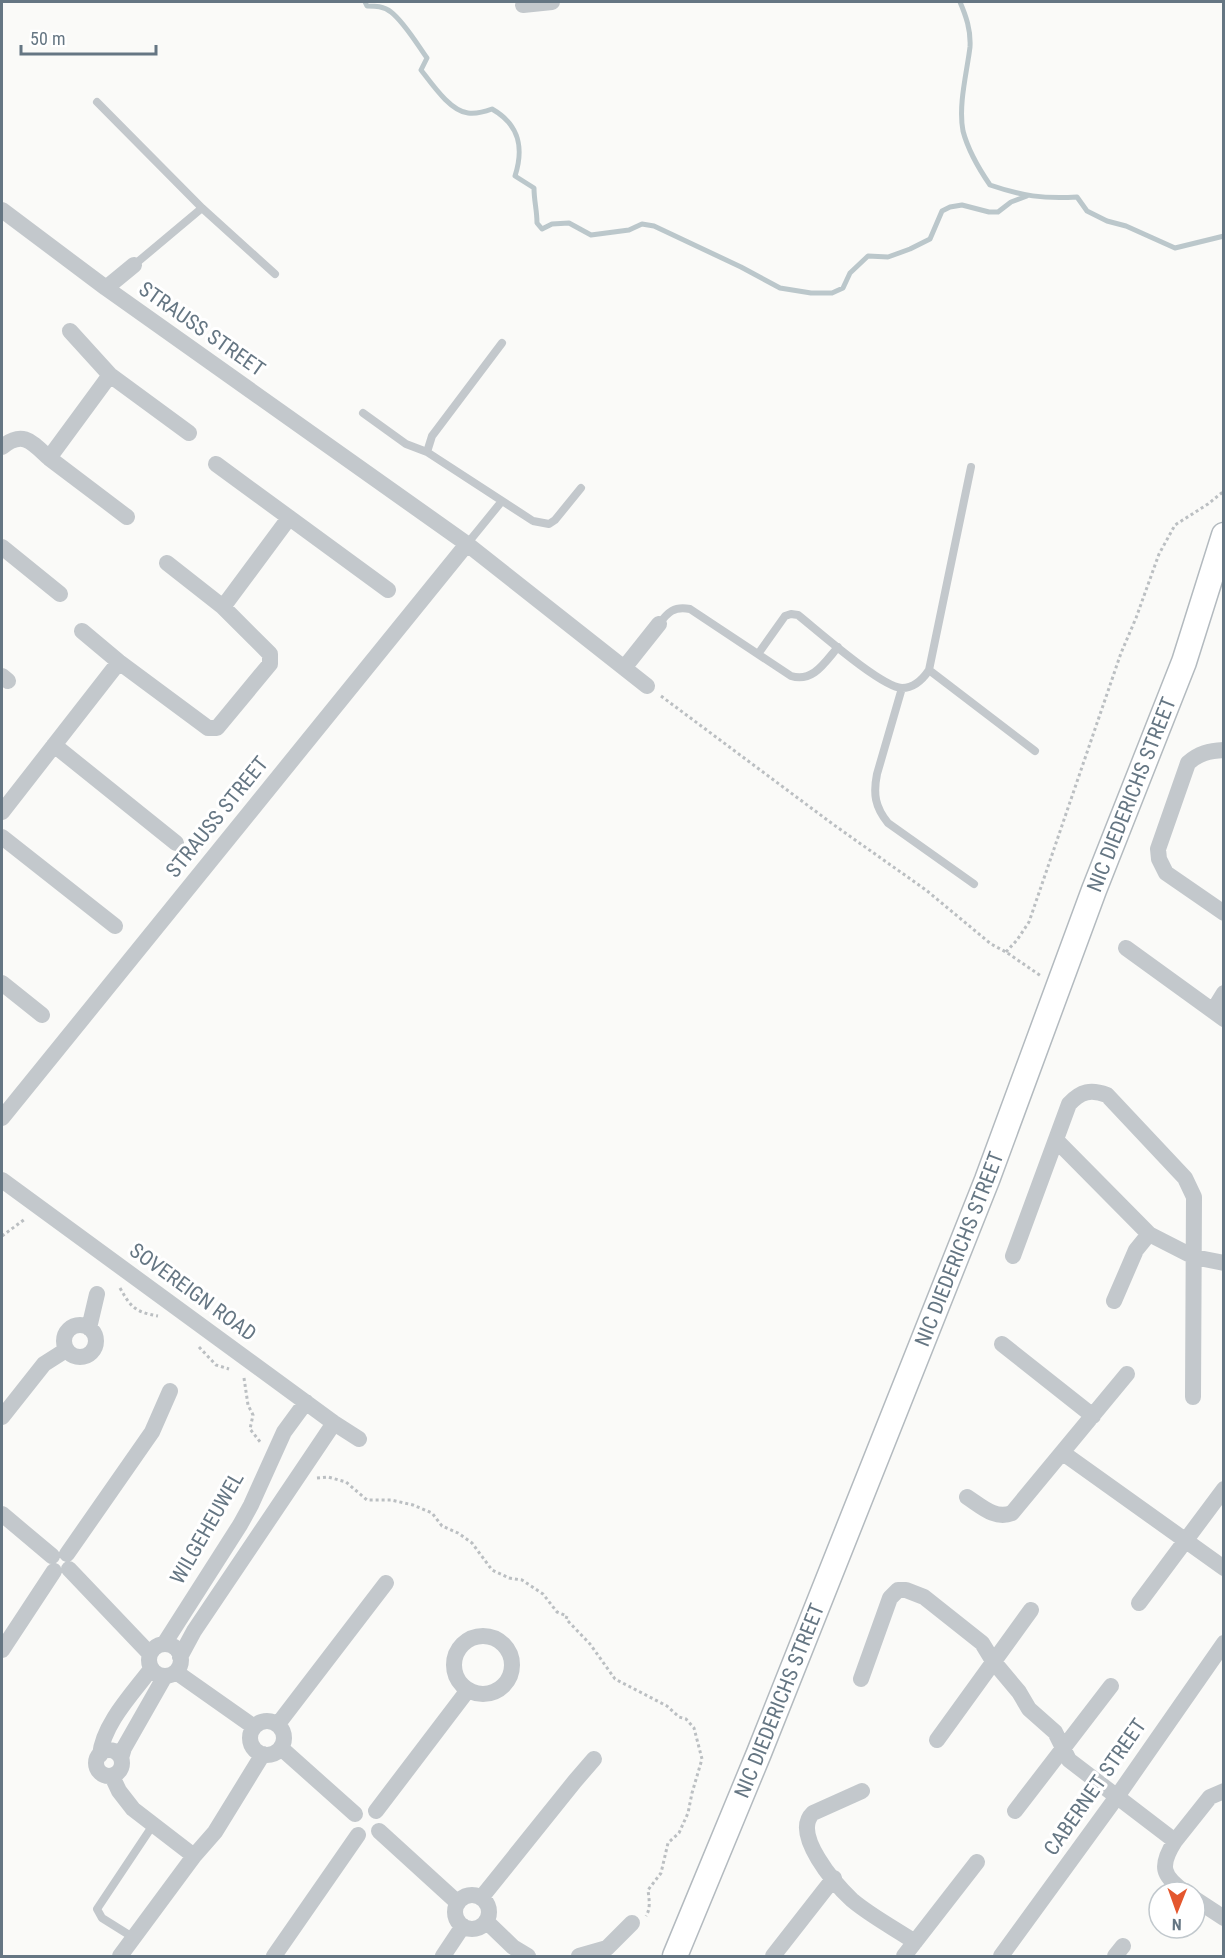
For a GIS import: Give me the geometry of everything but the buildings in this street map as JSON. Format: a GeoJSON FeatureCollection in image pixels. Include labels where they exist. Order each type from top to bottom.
{"type":"FeatureCollection","features":[{"type":"Feature","properties":{"kind":"street"},"geometry":{"type":"LineString","coordinates":[[523,5],[552,2]]}},
{"type":"Feature","properties":{"kind":"street","name":"STRAUSS STREET"},"geometry":{"type":"LineString","coordinates":[[2,210],[106,288],[467,544],[647,686]]}},
{"type":"Feature","properties":{"kind":"street"},"geometry":{"type":"LineString","coordinates":[[106,288],[134,265]]}},
{"type":"Feature","properties":{"kind":"street"},"geometry":{"type":"LineString","coordinates":[[70,331],[110,375],[189,433]]}},
{"type":"Feature","properties":{"kind":"street"},"geometry":{"type":"LineString","coordinates":[[49,458],[110,375]]}},
{"type":"Feature","properties":{"kind":"street"},"geometry":{"type":"LineString","coordinates":[[2,447],[13,438],[23,438],[33,442],[49,458],[127,517]]}},
{"type":"Feature","properties":{"kind":"street"},"geometry":{"type":"LineString","coordinates":[[216,464],[388,590]]}},
{"type":"Feature","properties":{"kind":"street"},"geometry":{"type":"LineString","coordinates":[[223,608],[289,518]]}},
{"type":"Feature","properties":{"kind":"street","name":"NIC DIEDERICHS STREET"},"geometry":{"type":"LineString","coordinates":[[675,1956],[759,1753],[978,1202],[1094,890],[1184,662],[1224,535]]}},
{"type":"Feature","properties":{"kind":"street","name":"STRAUSS STREET"},"geometry":{"type":"LineString","coordinates":[[2,1118],[467,544]]}},
{"type":"Feature","properties":{"kind":"street"},"geometry":{"type":"LineString","coordinates":[[2,547],[60,594]]}},
{"type":"Feature","properties":{"kind":"street"},"geometry":{"type":"LineString","coordinates":[[82,631],[119,662],[208,728],[217,728],[270,664],[270,654],[223,608],[167,563]]}},
{"type":"Feature","properties":{"kind":"street"},"geometry":{"type":"LineString","coordinates":[[624,668],[659,624]]}},
{"type":"Feature","properties":{"kind":"street"},"geometry":{"type":"LineString","coordinates":[[2,812],[119,662]]}},
{"type":"Feature","properties":{"kind":"street"},"geometry":{"type":"LineString","coordinates":[[54,746],[176,843]]}},
{"type":"Feature","properties":{"kind":"street"},"geometry":{"type":"LineString","coordinates":[[1224,750],[1197,755],[1188,763],[1158,849],[1159,860],[1166,873],[1224,913]]}},
{"type":"Feature","properties":{"kind":"street"},"geometry":{"type":"LineString","coordinates":[[2,837],[115,926]]}},
{"type":"Feature","properties":{"kind":"street"},"geometry":{"type":"LineString","coordinates":[[1126,948],[1218,1015],[1224,993]]}},
{"type":"Feature","properties":{"kind":"street"},"geometry":{"type":"LineString","coordinates":[[2,983],[42,1015]]}},
{"type":"Feature","properties":{"kind":"street"},"geometry":{"type":"LineString","coordinates":[[1013,1256],[1069,1104],[1076,1096],[1086,1092],[1096,1091],[1107,1095],[1185,1178],[1194,1197],[1193,1396]]}},
{"type":"Feature","properties":{"kind":"street"},"geometry":{"type":"LineString","coordinates":[[1056,1140],[1149,1234],[1194,1257],[1224,1263]]}},
{"type":"Feature","properties":{"kind":"street","name":"SOVEREIGN ROAD"},"geometry":{"type":"LineString","coordinates":[[2,1180],[359,1439]]}},
{"type":"Feature","properties":{"kind":"street"},"geometry":{"type":"LineString","coordinates":[[1114,1301],[1136,1250],[1149,1234]]}},
{"type":"Feature","properties":{"kind":"street"},"geometry":{"type":"LineString","coordinates":[[89,1328],[97,1294]]}},
{"type":"Feature","properties":{"kind":"street"},"geometry":{"type":"LineString","coordinates":[[77,1325],[89,1328],[96,1339],[93,1351],[88,1355],[76,1357],[66,1350],[63,1344],[64,1338],[71,1328],[77,1325]]}},
{"type":"Feature","properties":{"kind":"street"},"geometry":{"type":"LineString","coordinates":[[1002,1344],[1093,1416]]}},
{"type":"Feature","properties":{"kind":"street"},"geometry":{"type":"LineString","coordinates":[[2,1417],[44,1364],[66,1350]]}},
{"type":"Feature","properties":{"kind":"street"},"geometry":{"type":"LineString","coordinates":[[967,1497],[997,1515],[1012,1513],[1127,1374]]}},
{"type":"Feature","properties":{"kind":"street"},"geometry":{"type":"LineString","coordinates":[[2,1650],[152,1432],[170,1391]]}},
{"type":"Feature","properties":{"kind":"street","name":"WILGEHEUWEL"},"geometry":{"type":"LineString","coordinates":[[164,1666],[175,1648],[164,1644],[240,1525],[284,1432],[306,1402]]}},
{"type":"Feature","properties":{"kind":"street","name":"WILGEHEUWEL"},"geometry":{"type":"LineString","coordinates":[[164,1666],[194,1631],[334,1423]]}},
{"type":"Feature","properties":{"kind":"street"},"geometry":{"type":"LineString","coordinates":[[1063,1453],[1224,1568]]}},
{"type":"Feature","properties":{"kind":"street"},"geometry":{"type":"LineString","coordinates":[[1138,1603],[1224,1489]]}},
{"type":"Feature","properties":{"kind":"street"},"geometry":{"type":"LineString","coordinates":[[2,1514],[60,1563],[164,1666],[254,1727]]}},
{"type":"Feature","properties":{"kind":"street"},"geometry":{"type":"LineString","coordinates":[[278,1724],[386,1583]]}},
{"type":"Feature","properties":{"kind":"street"},"geometry":{"type":"LineString","coordinates":[[861,1679],[890,1598],[898,1590],[906,1590],[924,1597],[982,1643],[1029,1709],[1055,1732],[1069,1760],[1175,1841]]}},
{"type":"Feature","properties":{"kind":"street"},"geometry":{"type":"LineString","coordinates":[[937,1740],[1031,1610]]}},
{"type":"Feature","properties":{"kind":"street","name":"CABERNET STREET"},"geometry":{"type":"LineString","coordinates":[[992,1953],[1116,1798],[1224,1643]]}},
{"type":"Feature","properties":{"kind":"street"},"geometry":{"type":"LineString","coordinates":[[164,1666],[124,1748],[120,1771],[112,1776],[103,1775],[97,1768],[97,1759],[106,1734],[122,1707],[164,1666]]}},
{"type":"Feature","properties":{"kind":"street"},"geometry":{"type":"LineString","coordinates":[[1015,1811],[1111,1686]]}},
{"type":"Feature","properties":{"kind":"street"},"geometry":{"type":"LineString","coordinates":[[376,1811],[468,1690]]}},
{"type":"Feature","properties":{"kind":"street"},"geometry":{"type":"LineString","coordinates":[[266,1721],[278,1724],[285,1736],[281,1749],[276,1753],[263,1754],[257,1751],[250,1740],[254,1727],[266,1721]]}},
{"type":"Feature","properties":{"kind":"street"},"geometry":{"type":"LineString","coordinates":[[281,1749],[355,1814]]}},
{"type":"Feature","properties":{"kind":"street"},"geometry":{"type":"LineString","coordinates":[[100,1755],[109,1750],[114,1751],[121,1758]]}},
{"type":"Feature","properties":{"kind":"street"},"geometry":{"type":"LineString","coordinates":[[120,1956],[194,1856],[215,1833],[263,1754]]}},
{"type":"Feature","properties":{"kind":"street"},"geometry":{"type":"LineString","coordinates":[[481,1898],[594,1759]]}},
{"type":"Feature","properties":{"kind":"street"},"geometry":{"type":"LineString","coordinates":[[112,1776],[124,1801],[138,1815],[194,1856]]}},
{"type":"Feature","properties":{"kind":"street"},"geometry":{"type":"LineString","coordinates":[[862,1791],[813,1813],[807,1822],[811,1846],[816,1856],[853,1901],[915,1942]]}},
{"type":"Feature","properties":{"kind":"street"},"geometry":{"type":"LineString","coordinates":[[1170,1880],[1165,1869],[1168,1852],[1210,1797],[1224,1791]]}},
{"type":"Feature","properties":{"kind":"street"},"geometry":{"type":"LineString","coordinates":[[365,1808],[376,1811],[382,1820],[379,1832],[369,1837],[358,1835],[352,1825],[355,1814],[365,1808]]}},
{"type":"Feature","properties":{"kind":"street"},"geometry":{"type":"LineString","coordinates":[[379,1832],[458,1903]]}},
{"type":"Feature","properties":{"kind":"street"},"geometry":{"type":"LineString","coordinates":[[274,1956],[358,1835]]}},
{"type":"Feature","properties":{"kind":"street"},"geometry":{"type":"LineString","coordinates":[[904,1956],[915,1942],[946,1920],[977,1862]]}},
{"type":"Feature","properties":{"kind":"street"},"geometry":{"type":"LineString","coordinates":[[773,1956],[834,1878]]}},
{"type":"Feature","properties":{"kind":"street"},"geometry":{"type":"LineString","coordinates":[[468,1896],[481,1898],[488,1908],[489,1915],[486,1921],[476,1928],[463,1926],[458,1922],[456,1916],[455,1909],[458,1903],[462,1898],[468,1896]]}},
{"type":"Feature","properties":{"kind":"street"},"geometry":{"type":"LineString","coordinates":[[1207,1907],[1224,1918]]}},
{"type":"Feature","properties":{"kind":"street"},"geometry":{"type":"LineString","coordinates":[[486,1921],[513,1947],[528,1956]]}},
{"type":"Feature","properties":{"kind":"street"},"geometry":{"type":"LineString","coordinates":[[579,1956],[607,1948],[632,1923]]}},
{"type":"Feature","properties":{"kind":"street"},"geometry":{"type":"LineString","coordinates":[[443,1956],[463,1926]]}},
{"type":"Feature","properties":{"kind":"lane"},"geometry":{"type":"LineString","coordinates":[[97,102],[202,208],[275,274]]}},
{"type":"Feature","properties":{"kind":"lane"},"geometry":{"type":"LineString","coordinates":[[134,265],[202,208]]}},
{"type":"Feature","properties":{"kind":"lane"},"geometry":{"type":"LineString","coordinates":[[428,452],[432,436],[502,343]]}},
{"type":"Feature","properties":{"kind":"lane"},"geometry":{"type":"LineString","coordinates":[[363,413],[406,444],[428,452],[533,521],[549,524],[555,520],[581,488]]}},
{"type":"Feature","properties":{"kind":"lane"},"geometry":{"type":"LineString","coordinates":[[758,654],[785,616],[798,615],[887,683],[902,688],[916,684],[923,678],[929,670],[971,467]]}},
{"type":"Feature","properties":{"kind":"lane"},"geometry":{"type":"LineString","coordinates":[[467,544],[502,501]]}},
{"type":"Feature","properties":{"kind":"lane"},"geometry":{"type":"LineString","coordinates":[[659,624],[668,612],[675,608],[690,609],[799,679],[814,674],[838,647]]}},
{"type":"Feature","properties":{"kind":"lane"},"geometry":{"type":"LineString","coordinates":[[929,670],[1035,752]]}},
{"type":"Feature","properties":{"kind":"lane"},"geometry":{"type":"LineString","coordinates":[[902,688],[874,787],[879,813],[888,823],[974,884]]}},
{"type":"Feature","properties":{"kind":"lane"},"geometry":{"type":"LineString","coordinates":[[134,1938],[102,1918],[98,1909],[99,1904],[153,1825]]}},
{"type":"Feature","properties":{"kind":"path"},"geometry":{"type":"LineString","coordinates":[[1006,952],[1029,922],[1121,653],[1159,554],[1175,525],[1224,491]]}},
{"type":"Feature","properties":{"kind":"path"},"geometry":{"type":"LineString","coordinates":[[647,686],[834,825],[926,890],[991,944],[1058,988]]}},
{"type":"Feature","properties":{"kind":"path"},"geometry":{"type":"LineString","coordinates":[[2,1236],[26,1219]]}},
{"type":"Feature","properties":{"kind":"path"},"geometry":{"type":"LineString","coordinates":[[118,1284],[132,1308],[160,1317]]}},
{"type":"Feature","properties":{"kind":"path"},"geometry":{"type":"LineString","coordinates":[[192,1340],[216,1365],[237,1371],[244,1378],[248,1405],[253,1415],[250,1429],[272,1456]]}},
{"type":"Feature","properties":{"kind":"path"},"geometry":{"type":"LineString","coordinates":[[299,1473],[346,1482],[368,1500],[391,1500],[413,1505],[432,1513],[442,1526],[472,1543],[492,1570],[509,1578],[522,1580],[543,1594],[557,1612],[567,1616],[566,1619],[590,1644],[615,1679],[666,1706],[679,1717],[686,1719],[694,1728],[702,1759],[688,1814],[679,1833],[668,1843],[661,1873],[648,1890],[650,1900],[648,1913],[641,1921],[632,1923]]}},
{"type":"Feature","properties":{"kind":"waterway"},"geometry":{"type":"LineString","coordinates":[[365,2],[367,6],[388,10],[401,21],[427,58],[421,70],[448,102],[468,113],[492,109],[509,122],[519,147],[515,176],[534,188],[537,223],[542,229],[552,224],[569,223],[591,235],[629,230],[642,224],[654,226],[780,288],[811,293],[832,293],[843,288],[850,273],[868,256],[888,257],[930,239],[942,211],[950,207],[962,205],[998,212],[1011,202],[1027,196]]}},
{"type":"Feature","properties":{"kind":"waterway"},"geometry":{"type":"LineString","coordinates":[[960,2],[968,23],[970,41],[962,100],[963,131],[974,159],[990,185],[1033,196],[1077,197],[1087,211],[1175,248],[1224,236]]}}]}
